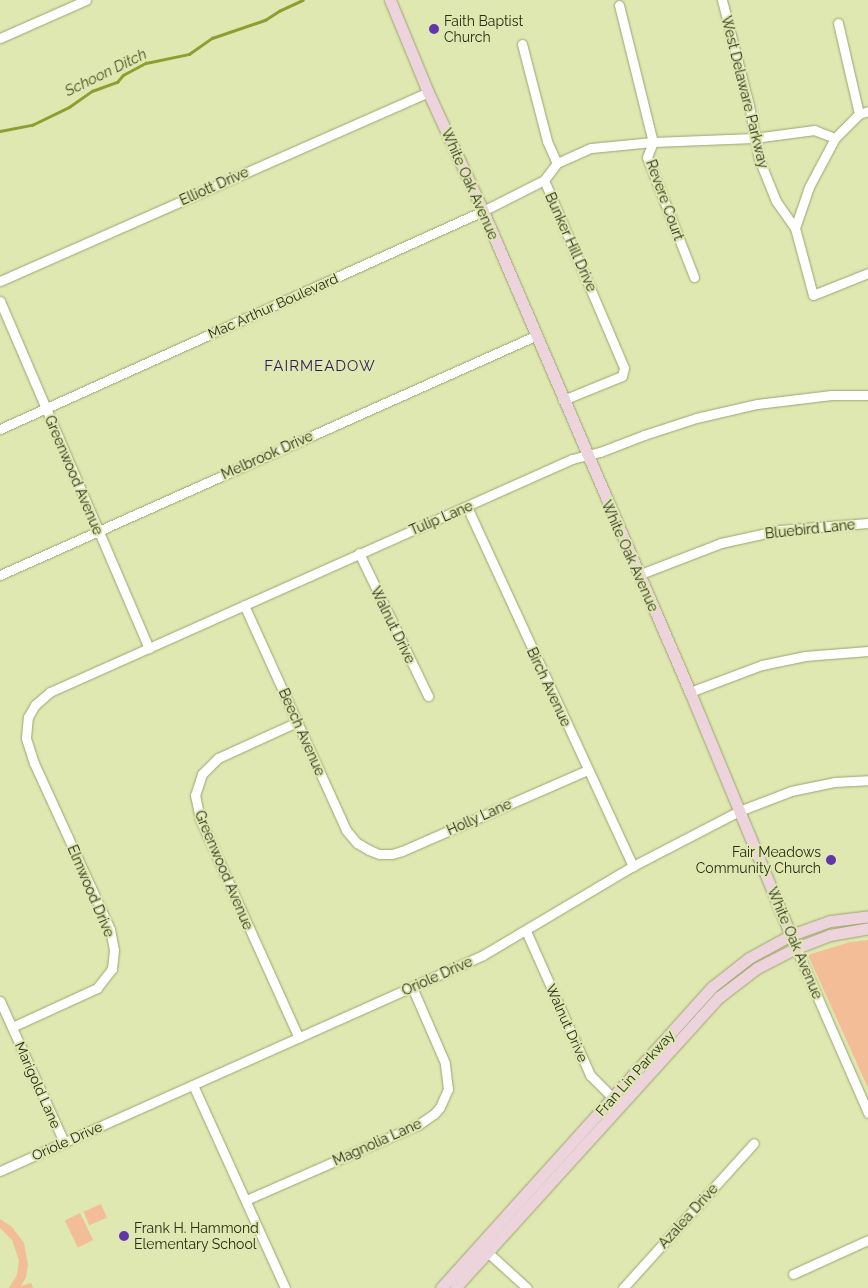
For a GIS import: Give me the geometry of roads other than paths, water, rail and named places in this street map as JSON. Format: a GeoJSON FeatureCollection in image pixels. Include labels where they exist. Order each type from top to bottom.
{"type":"FeatureCollection","features":[{"type":"Feature","properties":{"kind":"street"},"geometry":{"type":"LineString","coordinates":[[0,38],[86,0]]}},
{"type":"Feature","properties":{"kind":"street","name":"White Oak Avenue"},"geometry":{"type":"LineString","coordinates":[[390,0],[428,92],[482,211],[690,692],[796,948],[868,1113]]}},
{"type":"Feature","properties":{"kind":"street","name":"West Delaware Parkway"},"geometry":{"type":"LineString","coordinates":[[722,0],[749,105],[758,159],[776,201],[795,228],[813,295],[868,273]]}},
{"type":"Feature","properties":{"kind":"street","name":"Revere Court"},"geometry":{"type":"LineString","coordinates":[[619,5],[653,142],[647,156],[694,277]]}},
{"type":"Feature","properties":{"kind":"street"},"geometry":{"type":"LineString","coordinates":[[795,228],[809,187],[835,138],[864,112],[838,23]]}},
{"type":"Feature","properties":{"kind":"street"},"geometry":{"type":"LineString","coordinates":[[522,44],[547,141],[557,163],[591,148],[653,142],[754,138],[814,130],[835,138]]}},
{"type":"Feature","properties":{"kind":"street","name":"Elliott Drive"},"geometry":{"type":"LineString","coordinates":[[0,281],[428,92]]}},
{"type":"Feature","properties":{"kind":"street","name":"Bunker Hill Drive"},"geometry":{"type":"LineString","coordinates":[[557,163],[544,180],[597,300],[624,368],[622,376],[564,400]]}},
{"type":"Feature","properties":{"kind":"street","name":"Mac Arthur Boulevard"},"geometry":{"type":"LineString","coordinates":[[0,429],[482,211],[544,180]]}},
{"type":"Feature","properties":{"kind":"street","name":"Greenwood Avenue"},"geometry":{"type":"LineString","coordinates":[[0,302],[149,648]]}},
{"type":"Feature","properties":{"kind":"street","name":"Melbrook Drive"},"geometry":{"type":"LineString","coordinates":[[0,575],[535,336]]}},
{"type":"Feature","properties":{"kind":"street","name":"Tulip Lane"},"geometry":{"type":"LineString","coordinates":[[35,705],[50,692],[572,459],[587,456],[696,418],[757,404],[832,395],[868,395]]}},
{"type":"Feature","properties":{"kind":"street","name":"Birch Avenue"},"geometry":{"type":"LineString","coordinates":[[467,507],[633,866]]}},
{"type":"Feature","properties":{"kind":"street","name":"Bluebird Lane"},"geometry":{"type":"LineString","coordinates":[[638,575],[721,543],[780,530],[868,523]]}},
{"type":"Feature","properties":{"kind":"street","name":"Walnut Drive"},"geometry":{"type":"LineString","coordinates":[[359,553],[428,696]]}},
{"type":"Feature","properties":{"kind":"street","name":"Beech Avenue"},"geometry":{"type":"LineString","coordinates":[[244,605],[346,830],[357,843],[369,850]]}},
{"type":"Feature","properties":{"kind":"street"},"geometry":{"type":"LineString","coordinates":[[690,692],[762,665],[805,656],[868,651]]}},
{"type":"Feature","properties":{"kind":"street","name":"Elmwood Drive"},"geometry":{"type":"LineString","coordinates":[[12,1027],[97,988],[112,969],[114,950],[110,929],[29,750],[26,727],[28,717],[35,705]]}},
{"type":"Feature","properties":{"kind":"street","name":"Greenwood Avenue"},"geometry":{"type":"LineString","coordinates":[[297,722],[218,758],[202,774],[195,795],[200,819],[299,1038]]}},
{"type":"Feature","properties":{"kind":"street","name":"Holly Lane"},"geometry":{"type":"LineString","coordinates":[[369,850],[379,854],[392,854],[402,851],[587,770]]}},
{"type":"Feature","properties":{"kind":"street","name":"Oriole Drive"},"geometry":{"type":"LineString","coordinates":[[0,1171],[483,955],[633,866],[739,811],[791,791],[836,782],[868,780]]}},
{"type":"Feature","properties":{"kind":"street","name":"Fran Lin Parkway"},"geometry":{"type":"LineString","coordinates":[[456,1288],[484,1248],[612,1098],[712,987],[749,958],[791,935],[830,921],[868,916]]}},
{"type":"Feature","properties":{"kind":"street","name":"Fran Lin Parkway"},"geometry":{"type":"LineString","coordinates":[[441,1288],[484,1248],[622,1106],[720,997],[757,968],[796,948],[830,935],[868,928]]}},
{"type":"Feature","properties":{"kind":"street","name":"Walnut Drive"},"geometry":{"type":"LineString","coordinates":[[526,931],[590,1075],[622,1106]]}},
{"type":"Feature","properties":{"kind":"street","name":"Magnolia Lane"},"geometry":{"type":"LineString","coordinates":[[246,1200],[418,1125],[434,1114],[440,1107],[448,1089],[445,1063],[412,987]]}},
{"type":"Feature","properties":{"kind":"street","name":"Marigold Lane"},"geometry":{"type":"LineString","coordinates":[[0,1001],[64,1142]]}},
{"type":"Feature","properties":{"kind":"street"},"geometry":{"type":"LineString","coordinates":[[193,1085],[285,1288]]}},
{"type":"Feature","properties":{"kind":"street","name":"Azalea Drive"},"geometry":{"type":"LineString","coordinates":[[623,1288],[754,1143]]}},
{"type":"Feature","properties":{"kind":"street"},"geometry":{"type":"LineString","coordinates":[[793,1274],[868,1240]]}},
{"type":"Feature","properties":{"kind":"street"},"geometry":{"type":"LineString","coordinates":[[484,1248],[527,1288]]}},
{"type":"Feature","properties":{"kind":"waterway","name":"Schoon Ditch"},"geometry":{"type":"LineString","coordinates":[[0,131],[32,125],[69,107],[92,91],[117,82],[123,75],[146,63],[189,54],[212,38],[265,20],[303,0]]}},
{"type":"Feature","properties":{"kind":"place","name":"Faith Baptist Church"},"geometry":{"type":"Point","coordinates":[434,29]}},
{"type":"Feature","properties":{"kind":"place","name":"Fair Meadows Community Church"},"geometry":{"type":"Point","coordinates":[831,860]}},
{"type":"Feature","properties":{"kind":"place","name":"Frank H. Hammond Elementary School"},"geometry":{"type":"Point","coordinates":[124,1236]}},
{"type":"Feature","properties":{"kind":"district","name":"FAIRMEADOW"},"geometry":{"type":"Point","coordinates":[320,367]}}]}
